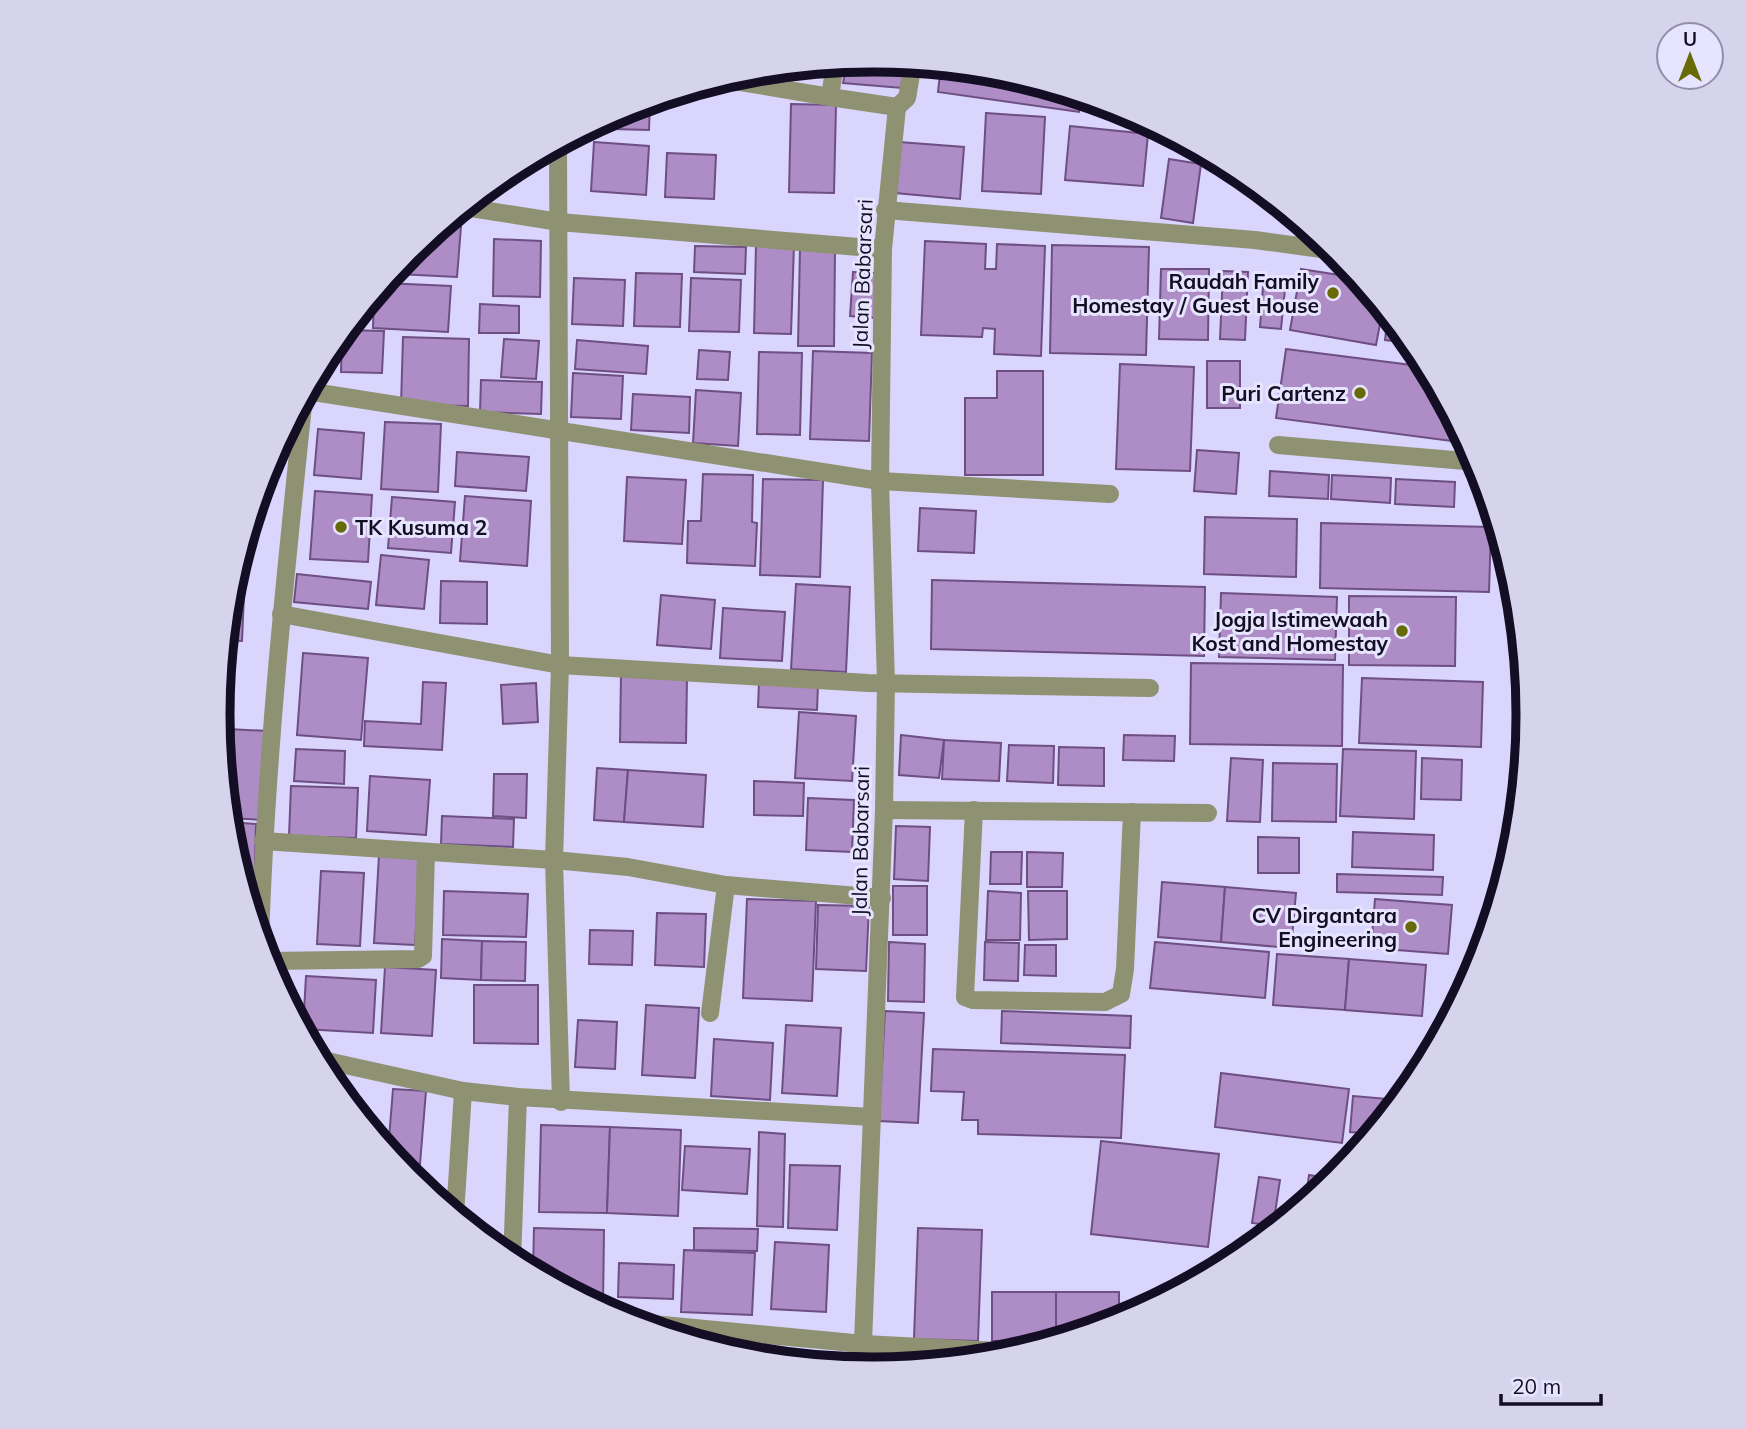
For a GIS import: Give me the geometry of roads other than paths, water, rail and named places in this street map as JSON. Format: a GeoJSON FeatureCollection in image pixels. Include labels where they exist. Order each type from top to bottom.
{"type":"FeatureCollection","features":[{"type":"Feature","properties":{"kind":"street"},"geometry":{"type":"LineString","coordinates":[[830,97],[834,73]]}},
{"type":"Feature","properties":{"kind":"street","name":"Jalan Babarsari"},"geometry":{"type":"LineString","coordinates":[[863,1357],[884,810],[886,683],[880,481],[883,249],[885,210],[902,102],[910,73]]}},
{"type":"Feature","properties":{"kind":"street"},"geometry":{"type":"LineString","coordinates":[[750,84],[830,97],[902,102]]}},
{"type":"Feature","properties":{"kind":"street"},"geometry":{"type":"LineString","coordinates":[[558,155],[560,665],[554,860],[561,1102]]}},
{"type":"Feature","properties":{"kind":"street"},"geometry":{"type":"LineString","coordinates":[[477,209],[559,222],[883,249]]}},
{"type":"Feature","properties":{"kind":"street"},"geometry":{"type":"LineString","coordinates":[[885,210],[1255,240],[1315,248]]}},
{"type":"Feature","properties":{"kind":"street"},"geometry":{"type":"LineString","coordinates":[[315,394],[561,429],[880,481],[1110,494]]}},
{"type":"Feature","properties":{"kind":"street"},"geometry":{"type":"LineString","coordinates":[[261,911],[263,841],[281,614],[302,420]]}},
{"type":"Feature","properties":{"kind":"street"},"geometry":{"type":"LineString","coordinates":[[1278,445],[1463,461]]}},
{"type":"Feature","properties":{"kind":"street"},"geometry":{"type":"LineString","coordinates":[[281,614],[560,665],[886,683],[1150,688]]}},
{"type":"Feature","properties":{"kind":"street"},"geometry":{"type":"LineString","coordinates":[[884,810],[1208,813]]}},
{"type":"Feature","properties":{"kind":"street"},"geometry":{"type":"LineString","coordinates":[[974,810],[965,997],[973,1000],[1105,1002],[1121,994],[1125,969],[1132,812]]}},
{"type":"Feature","properties":{"kind":"street"},"geometry":{"type":"LineString","coordinates":[[263,841],[554,860],[628,867],[726,885],[882,898]]}},
{"type":"Feature","properties":{"kind":"street"},"geometry":{"type":"LineString","coordinates":[[279,961],[418,959],[423,956],[426,853]]}},
{"type":"Feature","properties":{"kind":"street"},"geometry":{"type":"LineString","coordinates":[[710,1013],[726,885]]}},
{"type":"Feature","properties":{"kind":"street"},"geometry":{"type":"LineString","coordinates":[[333,1062],[463,1091],[561,1102],[872,1116]]}},
{"type":"Feature","properties":{"kind":"street"},"geometry":{"type":"LineString","coordinates":[[452,1200],[463,1091]]}},
{"type":"Feature","properties":{"kind":"street"},"geometry":{"type":"LineString","coordinates":[[513,1246],[518,1097]]}},
{"type":"Feature","properties":{"kind":"street"},"geometry":{"type":"LineString","coordinates":[[678,1326],[864,1344],[971,1350]]}},
{"type":"Feature","properties":{"kind":"place","name":"Raudah Family Homestay / Guest House"},"geometry":{"type":"Point","coordinates":[1333,293]}},
{"type":"Feature","properties":{"kind":"place","name":"Puri Cartenz"},"geometry":{"type":"Point","coordinates":[1360,393]}},
{"type":"Feature","properties":{"kind":"place","name":"TK Kusuma 2"},"geometry":{"type":"Point","coordinates":[341,527]}},
{"type":"Feature","properties":{"kind":"place","name":"Jogja Istimewaah Kost and Homestay"},"geometry":{"type":"Point","coordinates":[1402,631]}},
{"type":"Feature","properties":{"kind":"place","name":"CV Dirgantara Engineering"},"geometry":{"type":"Point","coordinates":[1411,927]}}]}
